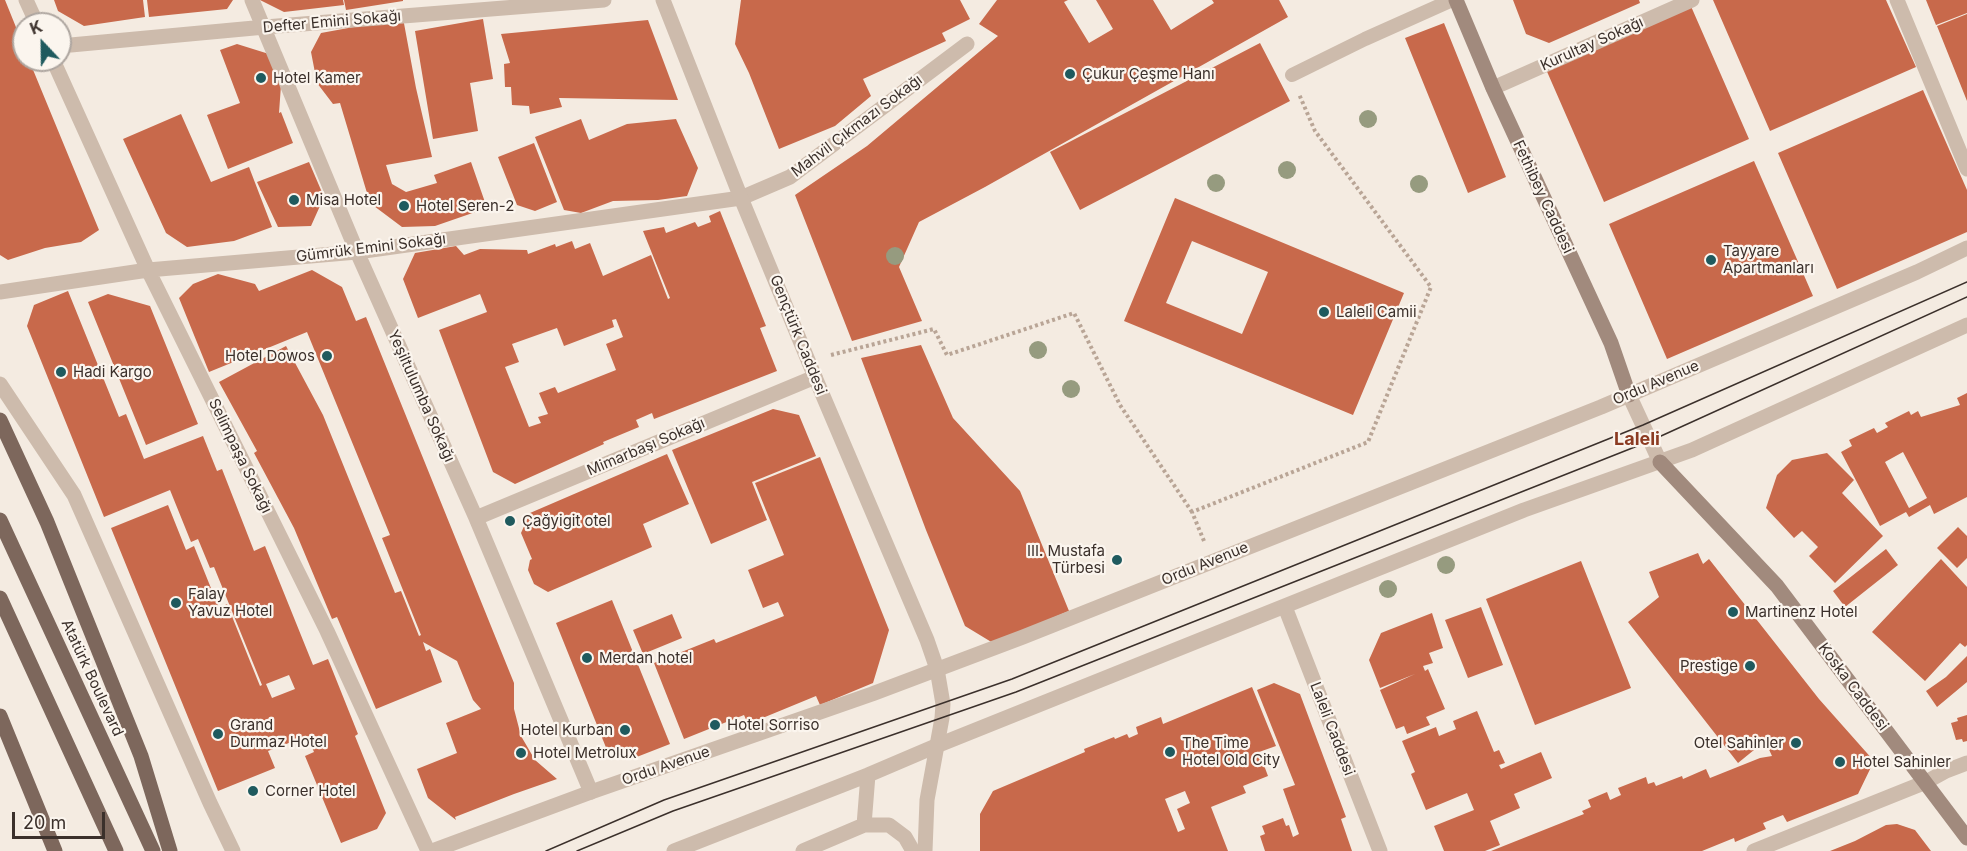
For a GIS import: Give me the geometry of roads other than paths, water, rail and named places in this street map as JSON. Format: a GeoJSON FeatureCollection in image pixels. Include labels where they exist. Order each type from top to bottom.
{"type":"FeatureCollection","features":[{"type":"Feature","properties":{"kind":"main road","name":"Fethibey Caddesi"},"geometry":{"type":"LineString","coordinates":[[1454,0],[1611,343],[1629,395]]}},
{"type":"Feature","properties":{"kind":"main road"},"geometry":{"type":"LineString","coordinates":[[0,420],[47,522],[141,756],[170,851]]}},
{"type":"Feature","properties":{"kind":"main road","name":"Koska Caddesi"},"geometry":{"type":"LineString","coordinates":[[1660,462],[1778,586],[1967,838]]}},
{"type":"Feature","properties":{"kind":"main road","name":"Atatürk Boulevard"},"geometry":{"type":"LineString","coordinates":[[0,520],[153,851]]}},
{"type":"Feature","properties":{"kind":"main road"},"geometry":{"type":"LineString","coordinates":[[0,598],[116,851]]}},
{"type":"Feature","properties":{"kind":"main road"},"geometry":{"type":"LineString","coordinates":[[0,716],[55,851]]}},
{"type":"Feature","properties":{"kind":"street","name":"Yeşiltulumba Sokağı"},"geometry":{"type":"LineString","coordinates":[[252,0],[357,252],[476,518],[591,792]]}},
{"type":"Feature","properties":{"kind":"street","name":"Defter Emini Sokağı"},"geometry":{"type":"LineString","coordinates":[[72,45],[604,0]]}},
{"type":"Feature","properties":{"kind":"street","name":"Gençtürk Caddesi"},"geometry":{"type":"LineString","coordinates":[[663,0],[741,198],[927,640],[937,669],[943,704],[927,800],[925,851]]}},
{"type":"Feature","properties":{"kind":"street","name":"Kurultay Sokağı"},"geometry":{"type":"LineString","coordinates":[[1493,88],[1692,0]]}},
{"type":"Feature","properties":{"kind":"street"},"geometry":{"type":"LineString","coordinates":[[1897,0],[1967,169]]}},
{"type":"Feature","properties":{"kind":"street","name":"Mahvil Çıkmazı Sokağı"},"geometry":{"type":"LineString","coordinates":[[741,198],[790,177],[967,44]]}},
{"type":"Feature","properties":{"kind":"street","name":"Selimpaşa Sokağı"},"geometry":{"type":"LineString","coordinates":[[58,72],[148,270],[327,631],[430,851]]}},
{"type":"Feature","properties":{"kind":"street","name":"Gümrük Emini Sokağı"},"geometry":{"type":"LineString","coordinates":[[0,292],[148,270],[357,252],[741,198]]}},
{"type":"Feature","properties":{"kind":"street","name":"Ordu Avenue"},"geometry":{"type":"LineString","coordinates":[[430,851],[1023,638],[1629,395],[1917,272],[1967,248]]}},
{"type":"Feature","properties":{"kind":"street"},"geometry":{"type":"LineString","coordinates":[[675,851],[1524,510],[1692,450],[1967,325]]}},
{"type":"Feature","properties":{"kind":"street","name":"Mimarbaşı Sokağı"},"geometry":{"type":"LineString","coordinates":[[476,518],[815,377]]}},
{"type":"Feature","properties":{"kind":"street"},"geometry":{"type":"LineString","coordinates":[[0,384],[75,495],[233,851]]}},
{"type":"Feature","properties":{"kind":"street"},"geometry":{"type":"LineString","coordinates":[[1629,395],[1660,462]]}},
{"type":"Feature","properties":{"kind":"street","name":"Laleli Caddesi"},"geometry":{"type":"LineString","coordinates":[[1285,607],[1380,851]]}},
{"type":"Feature","properties":{"kind":"street"},"geometry":{"type":"LineString","coordinates":[[1754,851],[1926,782],[1967,762]]}},
{"type":"Feature","properties":{"kind":"street"},"geometry":{"type":"LineString","coordinates":[[864,825],[868,775]]}},
{"type":"Feature","properties":{"kind":"street"},"geometry":{"type":"LineString","coordinates":[[803,851],[864,825],[889,825],[905,837],[913,851]]}},
{"type":"Feature","properties":{"kind":"lane"},"geometry":{"type":"LineString","coordinates":[[1292,75],[1365,39],[1454,0]]}},
{"type":"Feature","properties":{"kind":"tram line"},"geometry":{"type":"LineString","coordinates":[[546,851],[664,800],[1012,679],[1643,425],[1967,282]]}},
{"type":"Feature","properties":{"kind":"tram line"},"geometry":{"type":"LineString","coordinates":[[577,851],[673,811],[1016,692],[1650,441],[1967,297]]}},
{"type":"Feature","properties":{"kind":"place","name":"Çukur Çeşme Hanı"},"geometry":{"type":"Point","coordinates":[1070,74]}},
{"type":"Feature","properties":{"kind":"place","name":"Hotel Kamer"},"geometry":{"type":"Point","coordinates":[261,78]}},
{"type":"Feature","properties":{"kind":"place","name":"Misa Hotel"},"geometry":{"type":"Point","coordinates":[294,200]}},
{"type":"Feature","properties":{"kind":"place","name":"Hotel Seren-2"},"geometry":{"type":"Point","coordinates":[404,206]}},
{"type":"Feature","properties":{"kind":"place","name":"Tayyare Apartmanları"},"geometry":{"type":"Point","coordinates":[1711,260]}},
{"type":"Feature","properties":{"kind":"place","name":"Laleli Camii"},"geometry":{"type":"Point","coordinates":[1324,312]}},
{"type":"Feature","properties":{"kind":"place","name":"Hotel Dowos"},"geometry":{"type":"Point","coordinates":[327,356]}},
{"type":"Feature","properties":{"kind":"place","name":"Hadi Kargo"},"geometry":{"type":"Point","coordinates":[61,372]}},
{"type":"Feature","properties":{"kind":"place","name":"Çağyigit otel"},"geometry":{"type":"Point","coordinates":[510,521]}},
{"type":"Feature","properties":{"kind":"place","name":"III. Mustafa Türbesi"},"geometry":{"type":"Point","coordinates":[1117,560]}},
{"type":"Feature","properties":{"kind":"place","name":"Falay Yavuz Hotel"},"geometry":{"type":"Point","coordinates":[176,603]}},
{"type":"Feature","properties":{"kind":"place","name":"Martinenz Hotel"},"geometry":{"type":"Point","coordinates":[1733,612]}},
{"type":"Feature","properties":{"kind":"place","name":"Merdan hotel"},"geometry":{"type":"Point","coordinates":[587,658]}},
{"type":"Feature","properties":{"kind":"place","name":"Prestige"},"geometry":{"type":"Point","coordinates":[1750,666]}},
{"type":"Feature","properties":{"kind":"place","name":"Hotel Sorriso"},"geometry":{"type":"Point","coordinates":[715,725]}},
{"type":"Feature","properties":{"kind":"place","name":"Hotel Kurban"},"geometry":{"type":"Point","coordinates":[625,730]}},
{"type":"Feature","properties":{"kind":"place","name":"Grand Durmaz Hotel"},"geometry":{"type":"Point","coordinates":[218,734]}},
{"type":"Feature","properties":{"kind":"place","name":"Otel Sahinler"},"geometry":{"type":"Point","coordinates":[1796,743]}},
{"type":"Feature","properties":{"kind":"place","name":"The Time Hotel Old City"},"geometry":{"type":"Point","coordinates":[1170,752]}},
{"type":"Feature","properties":{"kind":"place","name":"Hotel Metrolux"},"geometry":{"type":"Point","coordinates":[521,753]}},
{"type":"Feature","properties":{"kind":"place","name":"Hotel Sahinler"},"geometry":{"type":"Point","coordinates":[1840,762]}},
{"type":"Feature","properties":{"kind":"place","name":"Corner Hotel"},"geometry":{"type":"Point","coordinates":[253,791]}},
{"type":"Feature","properties":{"kind":"district","name":"Laleli"},"geometry":{"type":"Point","coordinates":[1637,440]}}]}
